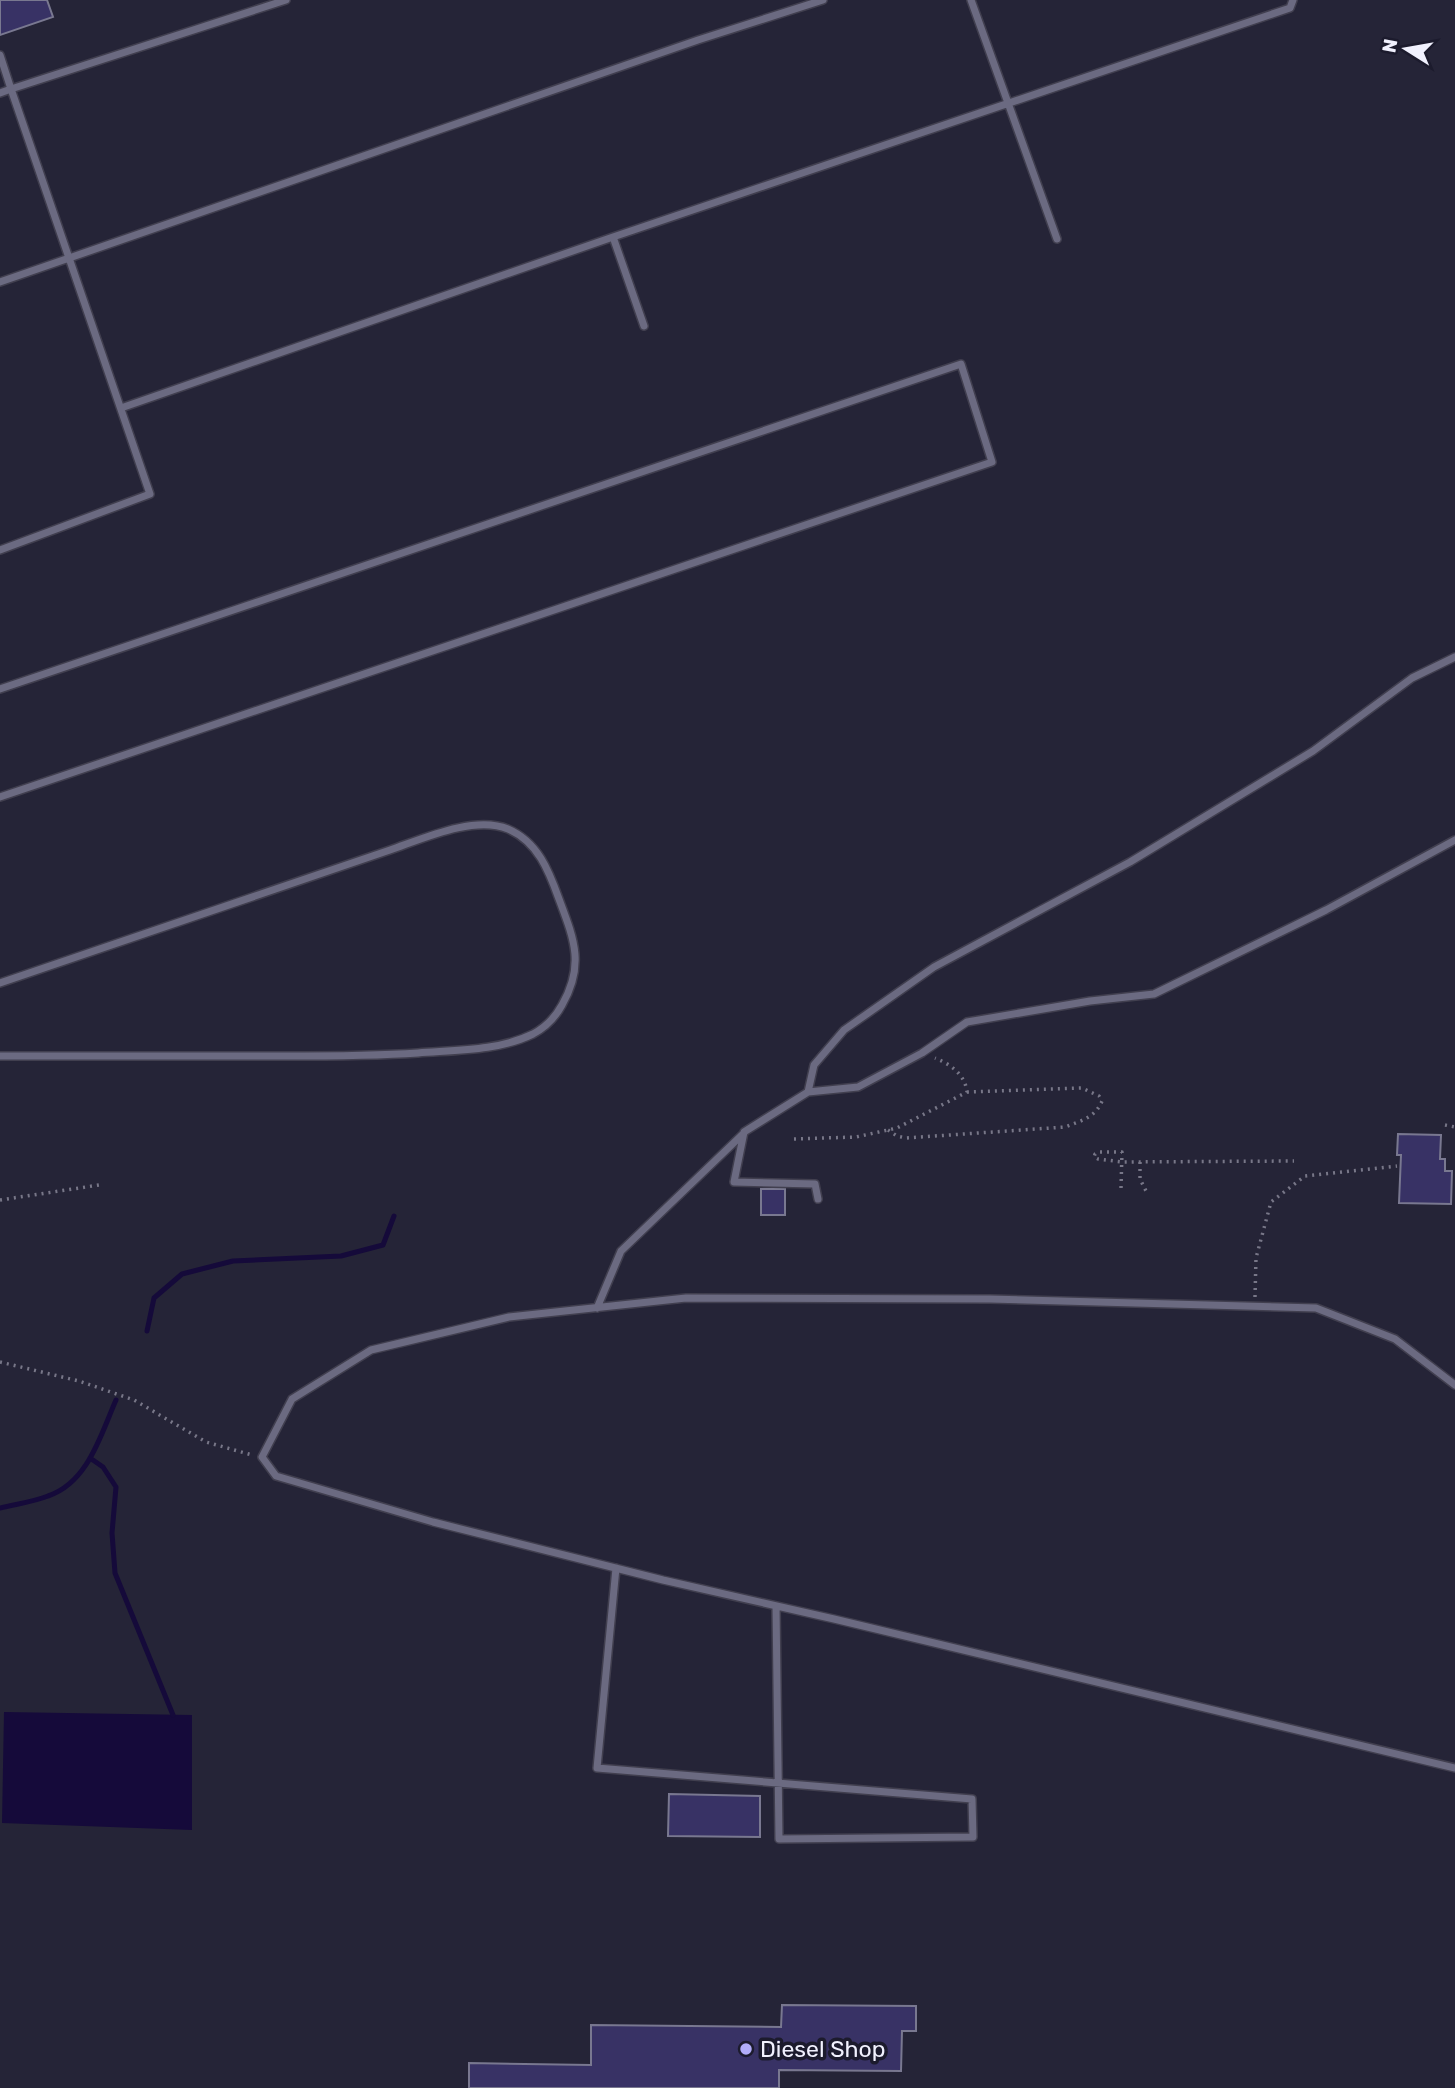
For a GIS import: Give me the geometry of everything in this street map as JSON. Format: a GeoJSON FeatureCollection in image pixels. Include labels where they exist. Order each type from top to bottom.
{"type":"FeatureCollection","features":[{"type":"Feature","properties":{"kind":"lane"},"geometry":{"type":"LineString","coordinates":[[0,93],[286,0]]}},
{"type":"Feature","properties":{"kind":"lane"},"geometry":{"type":"LineString","coordinates":[[0,282],[698,40],[823,0]]}},
{"type":"Feature","properties":{"kind":"lane"},"geometry":{"type":"LineString","coordinates":[[971,0],[1057,239]]}},
{"type":"Feature","properties":{"kind":"lane"},"geometry":{"type":"LineString","coordinates":[[121,408],[613,237],[1290,8],[1293,0]]}},
{"type":"Feature","properties":{"kind":"lane"},"geometry":{"type":"LineString","coordinates":[[0,55],[150,494],[0,550]]}},
{"type":"Feature","properties":{"kind":"lane"},"geometry":{"type":"LineString","coordinates":[[613,237],[644,326]]}},
{"type":"Feature","properties":{"kind":"lane"},"geometry":{"type":"LineString","coordinates":[[0,689],[961,364],[992,462],[0,797]]}},
{"type":"Feature","properties":{"kind":"lane"},"geometry":{"type":"LineString","coordinates":[[808,1092],[814,1065],[844,1030],[934,967],[1130,862],[1321,746],[1412,678],[1455,657]]}},
{"type":"Feature","properties":{"kind":"lane"},"geometry":{"type":"LineString","coordinates":[[0,983],[449,830],[471,826],[508,829],[538,852],[546,864],[570,926],[576,957],[572,985],[549,1024],[514,1042],[488,1047],[372,1056],[0,1056]]}},
{"type":"Feature","properties":{"kind":"lane"},"geometry":{"type":"LineString","coordinates":[[597,1308],[621,1251],[744,1132],[808,1092],[858,1087],[922,1053],[967,1022],[1090,1001],[1154,994],[1326,910],[1455,840]]}},
{"type":"Feature","properties":{"kind":"lane"},"geometry":{"type":"LineString","coordinates":[[744,1132],[734,1182],[815,1184],[818,1199]]}},
{"type":"Feature","properties":{"kind":"lane"},"geometry":{"type":"LineString","coordinates":[[1455,1385],[1395,1339],[1316,1308],[990,1298],[686,1298],[509,1317],[370,1350],[292,1399],[262,1457],[276,1476],[433,1522],[1455,1768]]}},
{"type":"Feature","properties":{"kind":"lane"},"geometry":{"type":"LineString","coordinates":[[616,1568],[597,1769],[779,1784],[972,1799],[973,1837],[779,1839],[779,1784],[776,1606]]}},
{"type":"Feature","properties":{"kind":"path"},"geometry":{"type":"LineString","coordinates":[[922,1053],[955,1068],[967,1086],[967,1092]]}},
{"type":"Feature","properties":{"kind":"path"},"geometry":{"type":"LineString","coordinates":[[794,1139],[856,1137],[897,1128],[967,1092],[1083,1088],[1100,1096],[1102,1101],[1099,1109],[1087,1119],[1065,1127],[906,1138],[888,1130]]}},
{"type":"Feature","properties":{"kind":"path"},"geometry":{"type":"LineString","coordinates":[[1445,1125],[1455,1127]]}},
{"type":"Feature","properties":{"kind":"path"},"geometry":{"type":"LineString","coordinates":[[1121,1188],[1122,1162],[1122,1152],[1100,1152],[1094,1157],[1122,1162],[1294,1161]]}},
{"type":"Feature","properties":{"kind":"path"},"geometry":{"type":"LineString","coordinates":[[1140,1162],[1140,1180],[1147,1195]]}},
{"type":"Feature","properties":{"kind":"path"},"geometry":{"type":"LineString","coordinates":[[1255,1306],[1256,1258],[1271,1202],[1305,1176],[1397,1166]]}},
{"type":"Feature","properties":{"kind":"path"},"geometry":{"type":"LineString","coordinates":[[0,1200],[99,1185]]}},
{"type":"Feature","properties":{"kind":"path"},"geometry":{"type":"LineString","coordinates":[[0,1362],[79,1381],[134,1400],[206,1442],[262,1457]]}},
{"type":"Feature","properties":{"kind":"shaded area"},"geometry":{"type":"Polygon","coordinates":[[[4,1712],[192,1715],[192,1830],[2,1823],[4,1712]]]}},
{"type":"Feature","properties":{"kind":"building"},"geometry":{"type":"Polygon","coordinates":[[[0,0],[47,0],[53,17],[0,35],[0,0]]]}},
{"type":"Feature","properties":{"kind":"building"},"geometry":{"type":"Polygon","coordinates":[[[1398,1134],[1441,1135],[1440,1159],[1445,1159],[1445,1171],[1452,1171],[1451,1204],[1399,1203],[1401,1155],[1397,1155],[1398,1134]]]}},
{"type":"Feature","properties":{"kind":"building"},"geometry":{"type":"Polygon","coordinates":[[[761,1189],[785,1189],[785,1215],[761,1215],[761,1189]]]}},
{"type":"Feature","properties":{"kind":"building"},"geometry":{"type":"Polygon","coordinates":[[[669,1794],[760,1796],[760,1837],[668,1836],[669,1794]]]}},
{"type":"Feature","properties":{"kind":"building","name":"Diesel Shop"},"geometry":{"type":"Polygon","coordinates":[[[782,2005],[916,2006],[916,2031],[902,2031],[901,2071],[779,2070],[779,2088],[469,2088],[469,2063],[591,2065],[591,2025],[781,2027],[782,2005]]]}},
{"type":"Feature","properties":{"kind":"waterway"},"geometry":{"type":"LineString","coordinates":[[147,1331],[154,1298],[182,1274],[233,1261],[341,1256],[383,1245],[394,1216]]}},
{"type":"Feature","properties":{"kind":"waterway"},"geometry":{"type":"LineString","coordinates":[[0,1508],[48,1496],[62,1490],[73,1480],[91,1456],[116,1400]]}},
{"type":"Feature","properties":{"kind":"waterway"},"geometry":{"type":"LineString","coordinates":[[90,1458],[103,1467],[116,1487],[112,1533],[115,1573],[173,1715]]}},
{"type":"Feature","properties":{"kind":"place","name":"Diesel Shop"},"geometry":{"type":"Point","coordinates":[746,2049]}}]}
